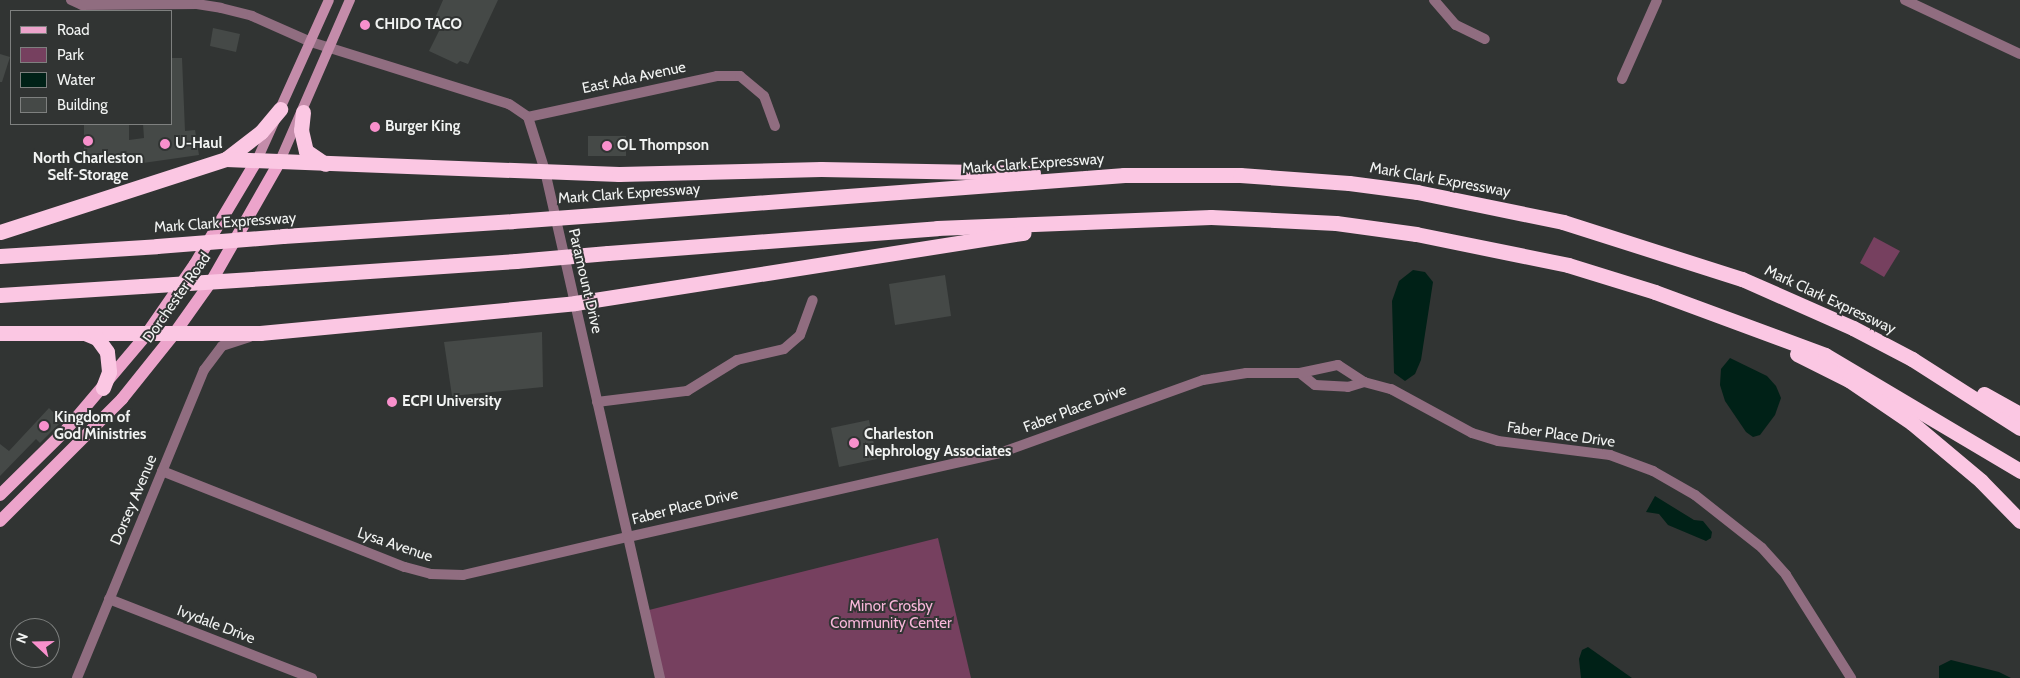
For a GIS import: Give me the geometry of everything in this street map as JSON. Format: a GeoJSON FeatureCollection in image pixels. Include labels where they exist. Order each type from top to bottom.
{"type":"FeatureCollection","features":[{"type":"Feature","properties":{"kind":"highway"},"geometry":{"type":"LineString","coordinates":[[226,159],[260,132],[280,109]]}},
{"type":"Feature","properties":{"kind":"highway"},"geometry":{"type":"LineString","coordinates":[[303,112],[301,130],[306,151],[329,166]]}},
{"type":"Feature","properties":{"kind":"highway"},"geometry":{"type":"LineString","coordinates":[[0,232],[226,159],[329,166],[619,174],[820,169],[1124,175]]}},
{"type":"Feature","properties":{"kind":"highway","name":"Mark Clark Expressway"},"geometry":{"type":"LineString","coordinates":[[0,256],[513,221],[1124,175],[1240,175],[1349,183],[1564,222],[1742,279],[1854,328],[1912,359],[2020,428]]}},
{"type":"Feature","properties":{"kind":"highway"},"geometry":{"type":"LineString","coordinates":[[0,295],[516,261],[937,228],[1114,221],[1273,219],[1416,234],[1568,265],[1732,320],[1824,355],[2020,471]]}},
{"type":"Feature","properties":{"kind":"highway"},"geometry":{"type":"LineString","coordinates":[[0,333],[84,332],[146,335],[260,333],[575,303],[933,245],[1114,221]]}},
{"type":"Feature","properties":{"kind":"highway"},"geometry":{"type":"LineString","coordinates":[[1732,320],[1849,380],[1912,423],[1981,481],[2020,521]]}},
{"type":"Feature","properties":{"kind":"highway"},"geometry":{"type":"LineString","coordinates":[[84,332],[97,338],[107,352],[109,372],[103,388]]}},
{"type":"Feature","properties":{"kind":"highway"},"geometry":{"type":"LineString","coordinates":[[1912,359],[2020,414]]}},
{"type":"Feature","properties":{"kind":"main road","name":"Dorchester Road"},"geometry":{"type":"LineString","coordinates":[[0,495],[103,388],[146,335],[196,264],[257,160],[330,0]]}},
{"type":"Feature","properties":{"kind":"main road","name":"Dorchester Road"},"geometry":{"type":"LineString","coordinates":[[0,521],[122,399],[174,334],[211,282],[279,163],[331,48],[350,0]]}},
{"type":"Feature","properties":{"kind":"street"},"geometry":{"type":"LineString","coordinates":[[71,0],[82,5],[197,4],[221,8],[252,16],[311,42],[509,104],[528,117]]}},
{"type":"Feature","properties":{"kind":"street"},"geometry":{"type":"LineString","coordinates":[[1434,0],[1456,25],[1485,39]]}},
{"type":"Feature","properties":{"kind":"street"},"geometry":{"type":"LineString","coordinates":[[1622,78],[1657,0]]}},
{"type":"Feature","properties":{"kind":"street"},"geometry":{"type":"LineString","coordinates":[[1905,0],[2020,54]]}},
{"type":"Feature","properties":{"kind":"street","name":"East Ada Avenue"},"geometry":{"type":"LineString","coordinates":[[528,117],[717,76],[746,80],[764,96],[775,126]]}},
{"type":"Feature","properties":{"kind":"street","name":"Paramount Drive"},"geometry":{"type":"LineString","coordinates":[[528,117],[545,171],[660,678]]}},
{"type":"Feature","properties":{"kind":"street"},"geometry":{"type":"LineString","coordinates":[[597,402],[687,391],[737,360],[784,349],[800,335],[813,300]]}},
{"type":"Feature","properties":{"kind":"street","name":"Dorsey Avenue"},"geometry":{"type":"LineString","coordinates":[[77,678],[204,370],[222,346],[260,333]]}},
{"type":"Feature","properties":{"kind":"street","name":"Faber Place Drive"},"geometry":{"type":"LineString","coordinates":[[628,537],[1000,453],[1204,380],[1246,373],[1300,373],[1338,366],[1364,382],[1391,388],[1472,433],[1498,442],[1610,455],[1653,471],[1695,495],[1762,548],[1786,575],[1851,678]]}},
{"type":"Feature","properties":{"kind":"street","name":"Faber Place Drive"},"geometry":{"type":"LineString","coordinates":[[1300,373],[1315,385],[1348,387],[1364,382]]}},
{"type":"Feature","properties":{"kind":"street","name":"Lysa Avenue"},"geometry":{"type":"LineString","coordinates":[[162,472],[405,567],[431,574],[462,575],[628,537]]}},
{"type":"Feature","properties":{"kind":"street","name":"Ivydale Drive"},"geometry":{"type":"LineString","coordinates":[[109,599],[312,678]]}},
{"type":"Feature","properties":{"kind":"green space"},"geometry":{"type":"Polygon","coordinates":[[[1874,237],[1900,251],[1884,277],[1860,263],[1874,237]]]}},
{"type":"Feature","properties":{"kind":"green space","name":"Minor Crosby Community Center"},"geometry":{"type":"Polygon","coordinates":[[[938,538],[971,678],[660,678],[645,611],[938,538]]]}},
{"type":"Feature","properties":{"kind":"water"},"geometry":{"type":"Polygon","coordinates":[[[1413,270],[1425,272],[1433,282],[1421,360],[1415,374],[1405,381],[1394,373],[1392,301],[1399,281],[1413,270]]]}},
{"type":"Feature","properties":{"kind":"water"},"geometry":{"type":"Polygon","coordinates":[[[1730,358],[1767,376],[1776,386],[1781,398],[1775,415],[1760,435],[1753,437],[1746,432],[1725,401],[1720,385],[1721,369],[1730,358]]]}},
{"type":"Feature","properties":{"kind":"water"},"geometry":{"type":"Polygon","coordinates":[[[1655,496],[1694,520],[1703,521],[1712,532],[1711,538],[1706,541],[1668,525],[1659,514],[1646,512],[1655,496]]]}},
{"type":"Feature","properties":{"kind":"water"},"geometry":{"type":"Polygon","coordinates":[[[1588,647],[1632,678],[1581,678],[1579,659],[1582,650],[1588,647]]]}},
{"type":"Feature","properties":{"kind":"water"},"geometry":{"type":"Polygon","coordinates":[[[1951,660],[1999,672],[2011,678],[1939,678],[1939,666],[1951,660]]]}},
{"type":"Feature","properties":{"kind":"building"},"geometry":{"type":"Polygon","coordinates":[[[443,0],[498,0],[468,64],[460,61],[457,64],[429,51],[440,29],[432,25],[443,0]]]}},
{"type":"Feature","properties":{"kind":"building"},"geometry":{"type":"Polygon","coordinates":[[[213,28],[240,34],[236,52],[210,46],[213,28]]]}},
{"type":"Feature","properties":{"kind":"building"},"geometry":{"type":"Polygon","coordinates":[[[0,54],[10,57],[2,82],[0,82],[0,54]]]}},
{"type":"Feature","properties":{"kind":"building"},"geometry":{"type":"Polygon","coordinates":[[[172,58],[182,58],[185,131],[195,130],[199,155],[136,164],[134,153],[84,159],[84,125],[129,125],[129,140],[144,138],[143,125],[172,125],[172,58]]]}},
{"type":"Feature","properties":{"kind":"building","name":"OL Thompson"},"geometry":{"type":"Polygon","coordinates":[[[588,136],[626,136],[626,156],[588,156],[588,136]]]}},
{"type":"Feature","properties":{"kind":"building"},"geometry":{"type":"Polygon","coordinates":[[[945,275],[951,316],[895,325],[889,284],[945,275]]]}},
{"type":"Feature","properties":{"kind":"building","name":"ECPI University"},"geometry":{"type":"Polygon","coordinates":[[[542,332],[543,387],[452,396],[444,342],[542,332]]]}},
{"type":"Feature","properties":{"kind":"building"},"geometry":{"type":"Polygon","coordinates":[[[49,408],[62,421],[40,443],[36,439],[0,476],[0,444],[9,451],[49,408]]]}},
{"type":"Feature","properties":{"kind":"building","name":"Charleston Nephrology Associates"},"geometry":{"type":"Polygon","coordinates":[[[869,420],[877,459],[839,467],[831,428],[869,420]]]}},
{"type":"Feature","properties":{"kind":"place","name":"CHIDO TACO"},"geometry":{"type":"Point","coordinates":[365,25]}},
{"type":"Feature","properties":{"kind":"place","name":"Burger King"},"geometry":{"type":"Point","coordinates":[375,127]}},
{"type":"Feature","properties":{"kind":"place","name":"North Charleston Self-Storage"},"geometry":{"type":"Point","coordinates":[88,141]}},
{"type":"Feature","properties":{"kind":"place","name":"U-Haul"},"geometry":{"type":"Point","coordinates":[165,144]}},
{"type":"Feature","properties":{"kind":"place","name":"OL Thompson"},"geometry":{"type":"Point","coordinates":[607,146]}},
{"type":"Feature","properties":{"kind":"place","name":"ECPI University"},"geometry":{"type":"Point","coordinates":[392,402]}},
{"type":"Feature","properties":{"kind":"place","name":"Kingdom of God Ministries"},"geometry":{"type":"Point","coordinates":[44,426]}},
{"type":"Feature","properties":{"kind":"place","name":"Charleston Nephrology Associates"},"geometry":{"type":"Point","coordinates":[854,443]}}]}
